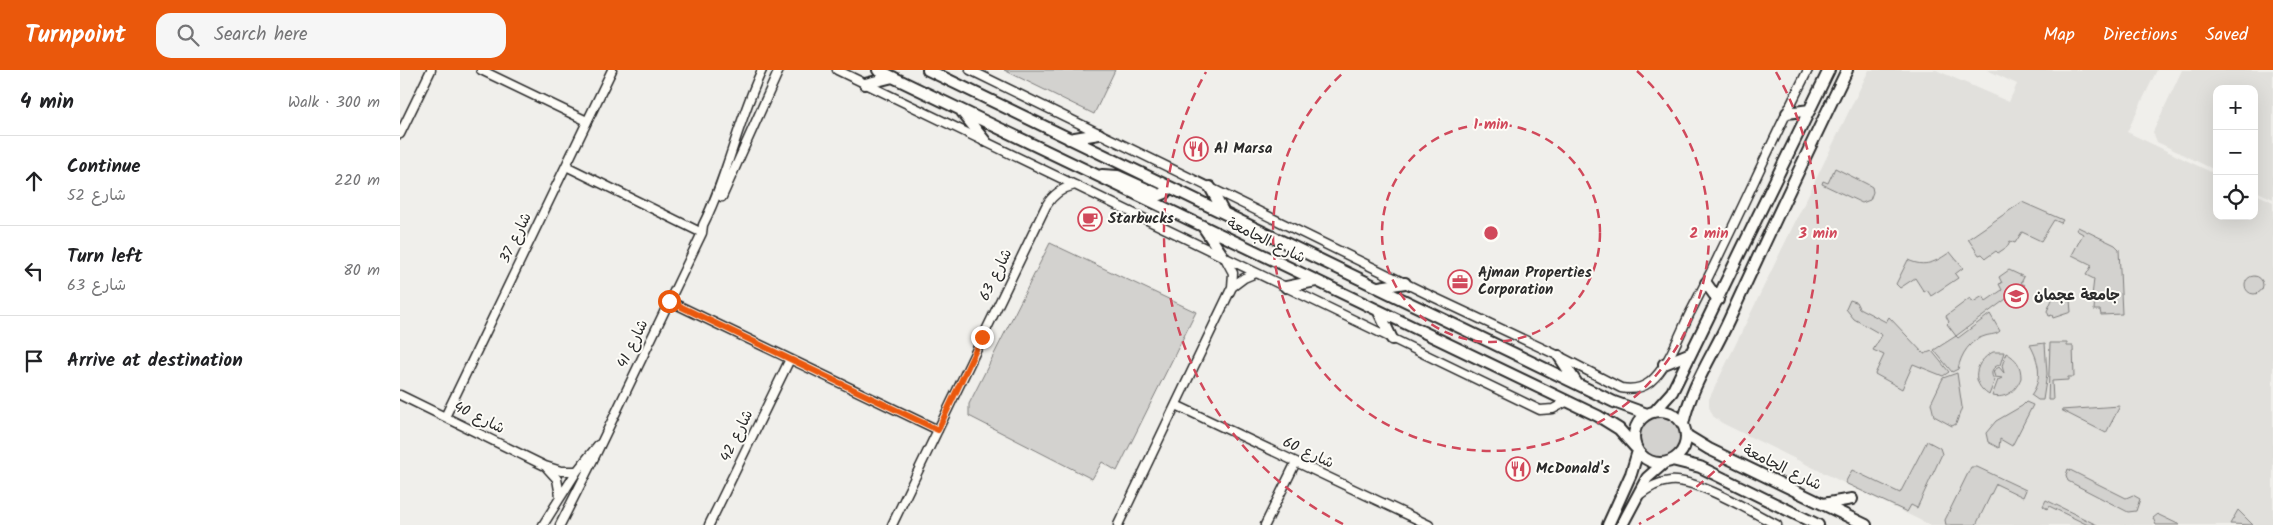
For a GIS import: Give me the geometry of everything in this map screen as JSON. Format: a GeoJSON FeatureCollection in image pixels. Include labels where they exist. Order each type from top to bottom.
{"type":"FeatureCollection","features":[{"type":"Feature","properties":{"kind":"main road","name":"شارع الجامعة"},"geometry":{"type":"LineString","coordinates":[[878,70],[1609,422],[1623,433],[1636,449]]}},
{"type":"Feature","properties":{"kind":"main road","name":"شارع الجامعة"},"geometry":{"type":"LineString","coordinates":[[928,70],[1624,407],[1651,412]]}},
{"type":"Feature","properties":{"kind":"main road"},"geometry":{"type":"LineString","coordinates":[[1608,525],[1631,474],[1636,449],[1634,432],[1641,418],[1651,412],[1672,392],[1828,70]]}},
{"type":"Feature","properties":{"kind":"main road"},"geometry":{"type":"LineString","coordinates":[[1622,525],[1647,478],[1684,446],[1686,435],[1683,424],[1698,378],[1724,331],[1847,70]]}},
{"type":"Feature","properties":{"kind":"main road"},"geometry":{"type":"LineString","coordinates":[[865,84],[893,77]]}},
{"type":"Feature","properties":{"kind":"main road"},"geometry":{"type":"LineString","coordinates":[[1787,113],[1810,110]]}},
{"type":"Feature","properties":{"kind":"main road"},"geometry":{"type":"LineString","coordinates":[[961,111],[985,141]]}},
{"type":"Feature","properties":{"kind":"main road"},"geometry":{"type":"LineString","coordinates":[[1069,139],[1099,134]]}},
{"type":"Feature","properties":{"kind":"main road"},"geometry":{"type":"LineString","coordinates":[[1098,176],[1118,176],[1160,195],[1165,193],[1169,187]]}},
{"type":"Feature","properties":{"kind":"main road"},"geometry":{"type":"LineString","coordinates":[[1210,188],[1224,213]]}},
{"type":"Feature","properties":{"kind":"main road"},"geometry":{"type":"LineString","coordinates":[[1203,227],[1224,257]]}},
{"type":"Feature","properties":{"kind":"main road"},"geometry":{"type":"LineString","coordinates":[[1286,287],[1316,281]]}},
{"type":"Feature","properties":{"kind":"main road"},"geometry":{"type":"LineString","coordinates":[[1379,287],[1406,283]]}},
{"type":"Feature","properties":{"kind":"main road"},"geometry":{"type":"LineString","coordinates":[[1706,283],[1718,300]]}},
{"type":"Feature","properties":{"kind":"main road"},"geometry":{"type":"LineString","coordinates":[[1379,312],[1392,338]]}},
{"type":"Feature","properties":{"kind":"main road"},"geometry":{"type":"LineString","coordinates":[[1664,364],[1692,353]]}},
{"type":"Feature","properties":{"kind":"main road"},"geometry":{"type":"LineString","coordinates":[[1559,356],[1578,385]]}},
{"type":"Feature","properties":{"kind":"main road"},"geometry":{"type":"LineString","coordinates":[[1651,412],[1671,413],[1683,424]]}},
{"type":"Feature","properties":{"kind":"main road","name":"شارع الجامعة"},"geometry":{"type":"LineString","coordinates":[[1686,435],[1709,449],[1866,525]]}},
{"type":"Feature","properties":{"kind":"main road"},"geometry":{"type":"LineString","coordinates":[[1636,449],[1646,460],[1668,461],[1700,467],[1818,525]]}},
{"type":"Feature","properties":{"kind":"main road"},"geometry":{"type":"LineString","coordinates":[[1823,504],[1852,499]]}},
{"type":"Feature","properties":{"kind":"main road"},"geometry":{"type":"LineString","coordinates":[[1800,517],[1808,525]]}},
{"type":"Feature","properties":{"kind":"street"},"geometry":{"type":"LineString","coordinates":[[400,134],[431,70]]}},
{"type":"Feature","properties":{"kind":"street"},"geometry":{"type":"LineString","coordinates":[[481,70],[587,121]]}},
{"type":"Feature","properties":{"kind":"street","name":"شارع 37"},"geometry":{"type":"LineString","coordinates":[[445,417],[612,70]]}},
{"type":"Feature","properties":{"kind":"street","name":"شارع 41"},"geometry":{"type":"LineString","coordinates":[[702,233],[703,225],[723,181],[745,109],[762,70]]}},
{"type":"Feature","properties":{"kind":"street","name":"شارع 41"},"geometry":{"type":"LineString","coordinates":[[560,525],[702,233],[707,227],[722,196],[779,70]]}},
{"type":"Feature","properties":{"kind":"street"},"geometry":{"type":"LineString","coordinates":[[837,70],[1540,410],[1553,409],[1566,402]]}},
{"type":"Feature","properties":{"kind":"street"},"geometry":{"type":"LineString","coordinates":[[970,70],[1559,356],[1621,388],[1632,390],[1642,387],[1651,381],[1664,364],[1706,283],[1808,70]]}},
{"type":"Feature","properties":{"kind":"street"},"geometry":{"type":"LineString","coordinates":[[566,166],[702,233]]}},
{"type":"Feature","properties":{"kind":"street","name":"شارع 63"},"geometry":{"type":"LineString","coordinates":[[892,525],[1046,206],[1061,190],[1075,185]]}},
{"type":"Feature","properties":{"kind":"street"},"geometry":{"type":"LineString","coordinates":[[1118,525],[1232,287],[1232,272],[1224,257]]}},
{"type":"Feature","properties":{"kind":"street"},"geometry":{"type":"LineString","coordinates":[[1232,287],[1244,278],[1256,273]]}},
{"type":"Feature","properties":{"kind":"street"},"geometry":{"type":"LineString","coordinates":[[669,301],[938,430]]}},
{"type":"Feature","properties":{"kind":"street","name":"شارع 42"},"geometry":{"type":"LineString","coordinates":[[709,525],[790,359]]}},
{"type":"Feature","properties":{"kind":"street","name":"شارع 40"},"geometry":{"type":"LineString","coordinates":[[400,395],[545,466],[561,471],[577,472]]}},
{"type":"Feature","properties":{"kind":"street","name":"شارع 60"},"geometry":{"type":"LineString","coordinates":[[1176,405],[1428,525]]}},
{"type":"Feature","properties":{"kind":"street","name":"شارع 41"},"geometry":{"type":"LineString","coordinates":[[543,525],[560,496],[602,440]]}},
{"type":"Feature","properties":{"kind":"street"},"geometry":{"type":"LineString","coordinates":[[1265,525],[1296,462]]}},
{"type":"Feature","properties":{"kind":"street"},"geometry":{"type":"LineString","coordinates":[[545,466],[557,479],[560,496]]}},
{"type":"Feature","properties":{"kind":"street"},"geometry":{"type":"LineString","coordinates":[[1635,498],[1659,483],[1684,481],[1777,525]]}},
{"type":"Feature","properties":{"kind":"shaded area"},"geometry":{"type":"Polygon","coordinates":[[[1004,70],[1115,70],[1094,114],[1004,70]]]}},
{"type":"Feature","properties":{"kind":"shaded area","name":"جامعة عجمان"},"geometry":{"type":"Polygon","coordinates":[[[1869,70],[1936,70],[2009,102],[2017,84],[1987,70],[2157,70],[2127,132],[2213,173],[2213,220],[2258,220],[2258,195],[2273,202],[2273,525],[1930,525],[1722,423],[1713,416],[1709,407],[1709,399],[1869,70]]]}},
{"type":"Feature","properties":{"kind":"shaded area"},"geometry":{"type":"Polygon","coordinates":[[[2182,70],[2273,70],[2273,199],[2258,192],[2258,85],[2213,85],[2213,169],[2157,142],[2153,132],[2182,70]]]}},
{"type":"Feature","properties":{"kind":"shaded area"},"geometry":{"type":"Polygon","coordinates":[[[1835,168],[1872,187],[1873,192],[1870,200],[1862,203],[1822,184],[1823,181],[1828,183],[1835,168]]]}},
{"type":"Feature","properties":{"kind":"shaded area"},"geometry":{"type":"Polygon","coordinates":[[[2022,202],[2063,220],[2061,223],[2054,220],[2041,241],[2022,232],[2015,243],[2010,241],[2007,247],[1998,253],[1996,251],[1986,258],[1982,254],[1979,255],[1968,239],[2022,202]]]}},
{"type":"Feature","properties":{"kind":"shaded area"},"geometry":{"type":"Polygon","coordinates":[[[2078,227],[2115,245],[2119,249],[2122,314],[2101,315],[2100,310],[2094,310],[2095,296],[2092,296],[2094,279],[2086,275],[2092,265],[2072,255],[2083,234],[2076,230],[2078,227]]]}},
{"type":"Feature","properties":{"kind":"shaded area"},"geometry":{"type":"Polygon","coordinates":[[[1050,243],[1196,312],[1117,471],[1102,462],[1092,479],[969,416],[969,404],[1050,243]]]}},
{"type":"Feature","properties":{"kind":"shaded area"},"geometry":{"type":"Polygon","coordinates":[[[1950,252],[1963,268],[1955,274],[1958,278],[1931,296],[1927,290],[1924,292],[1915,278],[1900,288],[1896,284],[1908,260],[1925,264],[1940,259],[1950,252]]]}},
{"type":"Feature","properties":{"kind":"shaded area"},"geometry":{"type":"Polygon","coordinates":[[[2009,270],[2024,277],[2021,283],[2025,285],[1956,336],[1947,324],[1949,322],[1946,316],[1970,298],[1973,302],[1983,296],[1986,301],[2002,290],[1999,284],[2002,283],[1999,277],[2009,270]]]}},
{"type":"Feature","properties":{"kind":"shaded area"},"geometry":{"type":"Polygon","coordinates":[[[2254,276],[2260,279],[2263,285],[2260,291],[2254,294],[2248,291],[2245,285],[2248,279],[2254,276]]]}},
{"type":"Feature","properties":{"kind":"shaded area"},"geometry":{"type":"Polygon","coordinates":[[[2055,293],[2070,300],[2071,312],[2053,318],[2052,315],[2049,316],[2047,311],[2055,293]]]}},
{"type":"Feature","properties":{"kind":"shaded area"},"geometry":{"type":"Polygon","coordinates":[[[1850,300],[1856,302],[1859,308],[1886,322],[1889,317],[1924,354],[1932,351],[1949,372],[1943,376],[1913,364],[1902,389],[1875,374],[1884,355],[1873,350],[1882,335],[1854,319],[1846,309],[1850,300]]]}},
{"type":"Feature","properties":{"kind":"shaded area"},"geometry":{"type":"Polygon","coordinates":[[[1990,314],[2000,331],[1980,338],[1971,344],[1961,358],[1958,369],[1952,372],[1934,350],[1956,336],[1958,338],[1990,314]]]}},
{"type":"Feature","properties":{"kind":"shaded area"},"geometry":{"type":"Polygon","coordinates":[[[2045,343],[2047,374],[2043,400],[2038,400],[2031,395],[2037,383],[2038,370],[2036,357],[2030,345],[2045,343]]]}},
{"type":"Feature","properties":{"kind":"shaded area"},"geometry":{"type":"Polygon","coordinates":[[[2050,343],[2067,343],[2067,346],[2073,346],[2074,377],[2068,377],[2068,380],[2052,381],[2053,400],[2048,400],[2050,343]]]}},
{"type":"Feature","properties":{"kind":"shaded area"},"geometry":{"type":"Polygon","coordinates":[[[1993,352],[2004,352],[2000,365],[1992,371],[1995,380],[1989,395],[1979,385],[1977,373],[1982,361],[1993,352]]]}},
{"type":"Feature","properties":{"kind":"shaded area"},"geometry":{"type":"Polygon","coordinates":[[[2006,353],[2018,363],[2021,378],[2010,393],[1997,397],[1992,396],[1998,380],[2002,378],[1995,377],[1993,371],[1999,367],[2004,373],[2002,366],[2006,353]]]}},
{"type":"Feature","properties":{"kind":"shaded area"},"geometry":{"type":"Polygon","coordinates":[[[1957,373],[1962,407],[1956,424],[1952,426],[1934,416],[1931,403],[1943,378],[1957,373]]]}},
{"type":"Feature","properties":{"kind":"shaded area"},"geometry":{"type":"Polygon","coordinates":[[[2026,402],[2033,405],[2012,446],[2000,439],[1999,448],[1988,442],[1986,433],[1996,421],[2026,402]]]}},
{"type":"Feature","properties":{"kind":"shaded area"},"geometry":{"type":"Polygon","coordinates":[[[2120,406],[2106,433],[2061,410],[2120,406]]]}},
{"type":"Feature","properties":{"kind":"shaded area"},"geometry":{"type":"Polygon","coordinates":[[[1660,413],[1673,417],[1679,423],[1683,436],[1679,449],[1673,455],[1660,459],[1647,455],[1641,449],[1637,436],[1641,423],[1647,417],[1660,413]]]}},
{"type":"Feature","properties":{"kind":"shaded area"},"geometry":{"type":"Polygon","coordinates":[[[1927,441],[1940,448],[1942,454],[1917,508],[1911,505],[1907,512],[1845,483],[1852,470],[1900,493],[1927,441]]]}},
{"type":"Feature","properties":{"kind":"shaded area"},"geometry":{"type":"Polygon","coordinates":[[[1971,467],[1977,467],[2026,490],[2023,497],[1996,484],[1976,525],[1946,525],[1945,520],[1971,467]]]}},
{"type":"Feature","properties":{"kind":"shaded area"},"geometry":{"type":"Polygon","coordinates":[[[2068,469],[2126,498],[2133,495],[2140,499],[2136,511],[2128,512],[2068,481],[2066,475],[2068,469]]]}},
{"type":"Feature","properties":{"kind":"shaded area"},"geometry":{"type":"Polygon","coordinates":[[[2046,500],[2097,525],[2088,525],[2049,506],[2047,509],[2043,506],[2046,500]]]}},
{"type":"Feature","properties":{"kind":"shaded area"},"geometry":{"type":"Polygon","coordinates":[[[2238,510],[2253,525],[2230,524],[2238,510]]]}},
{"type":"Feature","properties":{"kind":"shaded area"},"geometry":{"type":"Polygon","coordinates":[[[2158,514],[2180,525],[2156,525],[2153,518],[2158,514]]]}},
{"type":"Feature","properties":{"kind":"place","name":"Al Marsa"},"geometry":{"type":"Point","coordinates":[1196,149]}},
{"type":"Feature","properties":{"kind":"place","name":"Starbucks"},"geometry":{"type":"Point","coordinates":[1090,219]}},
{"type":"Feature","properties":{"kind":"place","name":"Ajman Properties Corporation"},"geometry":{"type":"Point","coordinates":[1460,282]}},
{"type":"Feature","properties":{"kind":"place","name":"جامعة عجمان"},"geometry":{"type":"Point","coordinates":[2016,296]}},
{"type":"Feature","properties":{"kind":"place","name":"McDonald's"},"geometry":{"type":"Point","coordinates":[1518,469]}},
{"type":"Feature","properties":{"kind":"route"},"geometry":{"type":"LineString","coordinates":[[669,301],[938,430],[982,337]]}}]}
